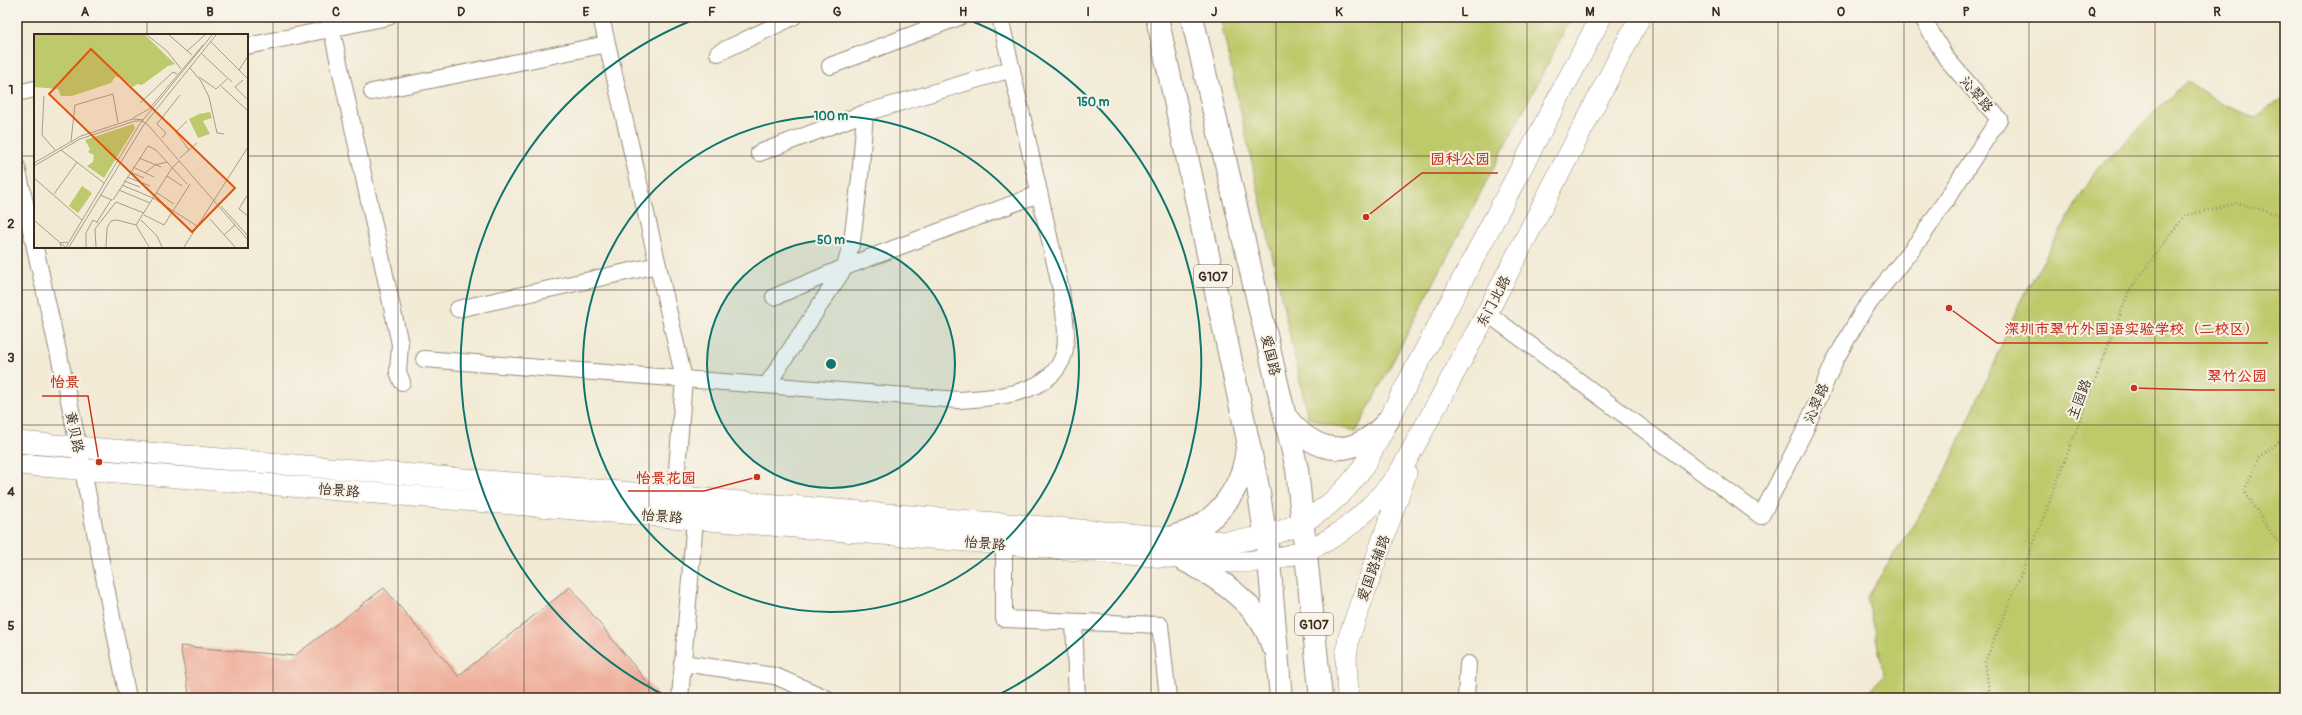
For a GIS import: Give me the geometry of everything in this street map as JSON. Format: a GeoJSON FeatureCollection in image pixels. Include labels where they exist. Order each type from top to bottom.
{"type":"FeatureCollection","features":[{"type":"Feature","properties":{"kind":"highway","name":"G107"},"geometry":{"type":"LineString","coordinates":[[1157,17],[1247,436],[1266,536],[1281,698]]}},
{"type":"Feature","properties":{"kind":"highway","name":"爱国路"},"geometry":{"type":"LineString","coordinates":[[1192,17],[1297,468],[1321,698]]}},
{"type":"Feature","properties":{"kind":"highway"},"geometry":{"type":"LineString","coordinates":[[1284,415],[1296,430],[1308,439],[1321,446],[1335,449],[1351,448],[1366,441],[1388,421]]}},
{"type":"Feature","properties":{"kind":"highway"},"geometry":{"type":"LineString","coordinates":[[1173,538],[1196,528],[1216,513],[1229,497],[1240,478],[1246,460],[1247,436]]}},
{"type":"Feature","properties":{"kind":"highway"},"geometry":{"type":"LineString","coordinates":[[1180,558],[1207,572],[1246,605],[1260,622],[1271,641],[1277,664]]}},
{"type":"Feature","properties":{"kind":"main road"},"geometry":{"type":"LineString","coordinates":[[1303,522],[1337,499],[1352,484],[1366,464],[1601,17]]}},
{"type":"Feature","properties":{"kind":"main road","name":"东门北路"},"geometry":{"type":"LineString","coordinates":[[1306,551],[1330,540],[1355,522],[1387,490],[1417,442],[1487,313],[1640,17]]}},
{"type":"Feature","properties":{"kind":"main road","name":"怡景路"},"geometry":{"type":"LineString","coordinates":[[17,442],[1224,542],[1266,536],[1303,522]]}},
{"type":"Feature","properties":{"kind":"main road","name":"爱国路辅路"},"geometry":{"type":"LineString","coordinates":[[1348,698],[1346,663],[1349,638],[1417,442]]}},
{"type":"Feature","properties":{"kind":"main road","name":"怡景路"},"geometry":{"type":"LineString","coordinates":[[17,464],[1180,558],[1241,562],[1269,560],[1306,551]]}},
{"type":"Feature","properties":{"kind":"street"},"geometry":{"type":"LineString","coordinates":[[248,46],[331,23],[388,17]]}},
{"type":"Feature","properties":{"kind":"street"},"geometry":{"type":"LineString","coordinates":[[601,17],[684,379],[675,496]]}},
{"type":"Feature","properties":{"kind":"street"},"geometry":{"type":"LineString","coordinates":[[718,53],[793,17]]}},
{"type":"Feature","properties":{"kind":"street"},"geometry":{"type":"LineString","coordinates":[[830,66],[959,17]]}},
{"type":"Feature","properties":{"kind":"street"},"geometry":{"type":"LineString","coordinates":[[424,359],[959,400],[1007,395],[1032,387],[1058,367],[1064,353],[1065,329],[1061,290],[1000,17]]}},
{"type":"Feature","properties":{"kind":"street","name":"沁翠路"},"geometry":{"type":"LineString","coordinates":[[1487,313],[1760,516],[1804,432],[1835,360],[1863,311],[1923,235],[1998,119],[1946,58],[1922,17]]}},
{"type":"Feature","properties":{"kind":"street"},"geometry":{"type":"LineString","coordinates":[[331,23],[400,344],[398,372],[402,382]]}},
{"type":"Feature","properties":{"kind":"street"},"geometry":{"type":"LineString","coordinates":[[372,92],[607,44]]}},
{"type":"Feature","properties":{"kind":"street"},"geometry":{"type":"LineString","coordinates":[[759,153],[865,113],[1012,70]]}},
{"type":"Feature","properties":{"kind":"street"},"geometry":{"type":"LineString","coordinates":[[17,93],[34,89]]}},
{"type":"Feature","properties":{"kind":"street"},"geometry":{"type":"LineString","coordinates":[[767,385],[845,267],[852,241],[860,178],[865,113]]}},
{"type":"Feature","properties":{"kind":"street","name":"黄贝路"},"geometry":{"type":"LineString","coordinates":[[17,167],[34,245]]}},
{"type":"Feature","properties":{"kind":"street"},"geometry":{"type":"LineString","coordinates":[[774,297],[845,267],[1039,194]]}},
{"type":"Feature","properties":{"kind":"street","name":"黄贝路"},"geometry":{"type":"LineString","coordinates":[[35,248],[83,469],[128,698]]}},
{"type":"Feature","properties":{"kind":"street"},"geometry":{"type":"LineString","coordinates":[[458,308],[658,265]]}},
{"type":"Feature","properties":{"kind":"street"},"geometry":{"type":"LineString","coordinates":[[680,698],[695,519]]}},
{"type":"Feature","properties":{"kind":"street"},"geometry":{"type":"LineString","coordinates":[[1004,544],[1004,619],[1160,625],[1168,698]]}},
{"type":"Feature","properties":{"kind":"street"},"geometry":{"type":"LineString","coordinates":[[1074,622],[1077,698]]}},
{"type":"Feature","properties":{"kind":"street"},"geometry":{"type":"LineString","coordinates":[[682,663],[775,676],[826,698]]}},
{"type":"Feature","properties":{"kind":"street"},"geometry":{"type":"LineString","coordinates":[[1466,698],[1468,664]]}},
{"type":"Feature","properties":{"kind":"path","name":"主园路"},"geometry":{"type":"LineString","coordinates":[[1990,698],[1985,662],[2033,545],[2129,291],[2184,216],[2238,203],[2285,216]]}},
{"type":"Feature","properties":{"kind":"path"},"geometry":{"type":"LineString","coordinates":[[2285,437],[2260,456],[2244,491],[2272,534],[2285,549]]}},
{"type":"Feature","properties":{"kind":"green space"},"geometry":{"type":"Polygon","coordinates":[[[1220,17],[1572,17],[1356,432],[1308,418],[1220,17]]]}},
{"type":"Feature","properties":{"kind":"green space"},"geometry":{"type":"Polygon","coordinates":[[[2187,81],[2222,104],[2255,117],[2285,97],[2285,698],[1863,698],[1884,675],[1867,597],[1943,478],[2022,298],[2095,171],[2187,81]]]}},
{"type":"Feature","properties":{"kind":"building"},"geometry":{"type":"Polygon","coordinates":[[[570,587],[660,698],[190,698],[180,646],[294,656],[384,588],[458,676],[570,587]]]}},
{"type":"Feature","properties":{"kind":"place","name":"园科公园"},"geometry":{"type":"Point","coordinates":[1366,217]}},
{"type":"Feature","properties":{"kind":"place","name":"深圳市翠竹外国语实验学校（二校区）"},"geometry":{"type":"Point","coordinates":[1949,308]}},
{"type":"Feature","properties":{"kind":"place","name":"翠竹公园"},"geometry":{"type":"Point","coordinates":[2134,388]}},
{"type":"Feature","properties":{"kind":"place","name":"怡景"},"geometry":{"type":"Point","coordinates":[99,462]}},
{"type":"Feature","properties":{"kind":"place","name":"怡景花园"},"geometry":{"type":"Point","coordinates":[757,477]}}]}
